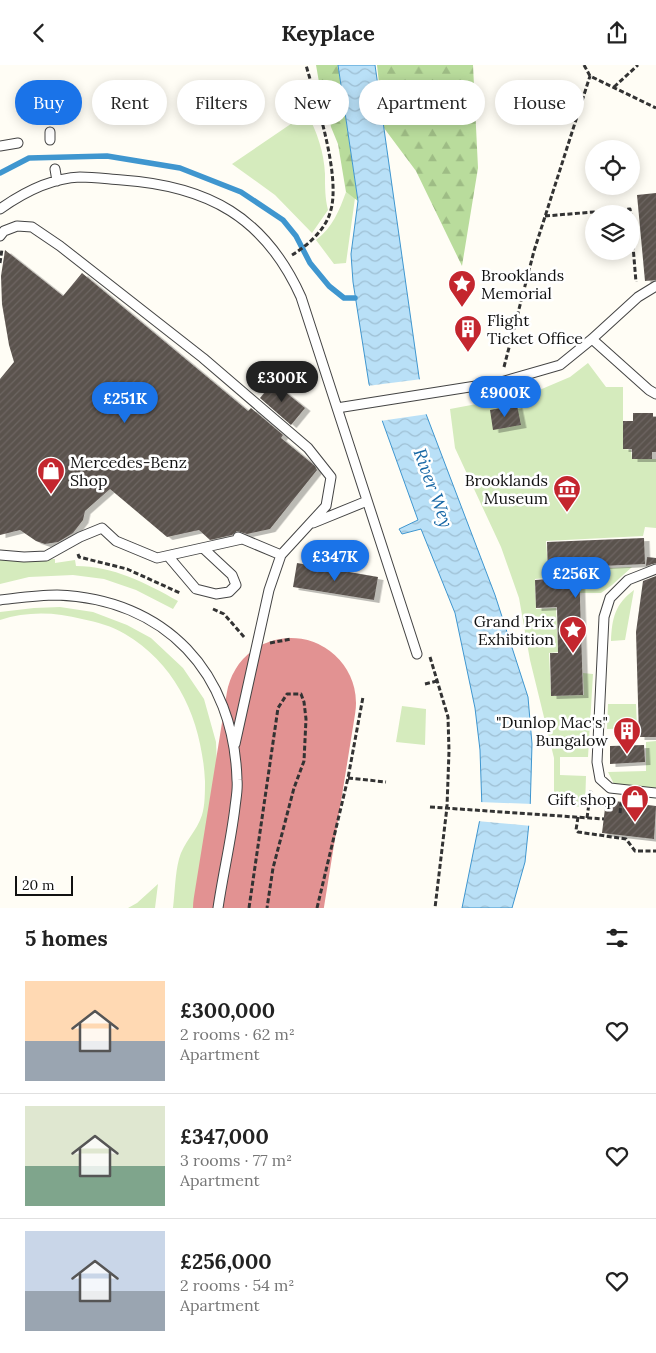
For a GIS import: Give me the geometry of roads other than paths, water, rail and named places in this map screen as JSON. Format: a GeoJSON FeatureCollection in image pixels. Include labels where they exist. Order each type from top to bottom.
{"type":"FeatureCollection","features":[{"type":"Feature","properties":{"kind":"lane"},"geometry":{"type":"LineString","coordinates":[[0,146],[18,143]]}},
{"type":"Feature","properties":{"kind":"lane"},"geometry":{"type":"LineString","coordinates":[[55,169],[57,181]]}},
{"type":"Feature","properties":{"kind":"lane"},"geometry":{"type":"LineString","coordinates":[[0,209],[40,186],[80,177],[166,185],[191,191],[221,204],[249,224],[264,239],[292,277],[301,297],[417,653]]}},
{"type":"Feature","properties":{"kind":"lane"},"geometry":{"type":"LineString","coordinates":[[0,236],[4,231],[17,226],[32,227],[68,252],[202,358],[308,448],[331,477],[326,507],[281,555],[269,590],[235,745]]}},
{"type":"Feature","properties":{"kind":"lane"},"geometry":{"type":"LineString","coordinates":[[337,408],[500,382],[560,365],[638,297],[656,287]]}},
{"type":"Feature","properties":{"kind":"lane"},"geometry":{"type":"LineString","coordinates":[[592,339],[649,390],[656,394]]}},
{"type":"Feature","properties":{"kind":"lane"},"geometry":{"type":"LineString","coordinates":[[310,524],[367,501]]}},
{"type":"Feature","properties":{"kind":"lane"},"geometry":{"type":"LineString","coordinates":[[0,555],[46,556],[75,539],[102,528],[116,541],[157,558],[203,549],[240,538],[281,555]]}},
{"type":"Feature","properties":{"kind":"lane"},"geometry":{"type":"LineString","coordinates":[[168,556],[196,589],[216,594],[229,592],[236,585],[232,575],[203,549]]}},
{"type":"Feature","properties":{"kind":"lane"},"geometry":{"type":"LineString","coordinates":[[656,569],[628,580],[610,598],[604,617],[597,762],[600,779],[610,789],[656,793]]}},
{"type":"Feature","properties":{"kind":"lane"},"geometry":{"type":"LineString","coordinates":[[2,600],[56,595],[87,598],[113,605],[140,615],[170,632],[192,653],[212,682],[226,713],[235,745],[236,800],[231,843],[218,908]]}},
{"type":"Feature","properties":{"kind":"water","name":"River Wey"},"geometry":{"type":"Polygon","coordinates":[[[338,65],[375,65],[377,80],[359,80],[359,125],[383,125],[419,377],[426,414],[495,595],[528,697],[532,744],[530,813],[525,862],[512,908],[462,908],[482,809],[480,750],[475,708],[455,613],[421,529],[402,534],[399,529],[418,520],[369,384],[353,282],[351,254],[358,201],[347,125],[349,125],[349,80],[340,80],[338,65]]]}},
{"type":"Feature","properties":{"kind":"waterway"},"geometry":{"type":"LineString","coordinates":[[0,173],[29,158],[107,156],[180,168],[241,192],[283,220],[296,236],[310,263],[329,286],[344,298],[355,298]]}},
{"type":"Feature","properties":{"kind":"place","name":"Brooklands Memorial"},"geometry":{"type":"Point","coordinates":[462,308]}},
{"type":"Feature","properties":{"kind":"place","name":"Flight Ticket Office"},"geometry":{"type":"Point","coordinates":[468,353]}},
{"type":"Feature","properties":{"kind":"place","name":"Mercedes-Benz Shop"},"geometry":{"type":"Point","coordinates":[51,495]}},
{"type":"Feature","properties":{"kind":"place","name":"Brooklands Museum"},"geometry":{"type":"Point","coordinates":[567,513]}},
{"type":"Feature","properties":{"kind":"place","name":"Grand Prix Exhibition"},"geometry":{"type":"Point","coordinates":[573,654]}},
{"type":"Feature","properties":{"kind":"place","name":"\"Dunlop Mac's\" Bungalow"},"geometry":{"type":"Point","coordinates":[627,755]}},
{"type":"Feature","properties":{"kind":"place","name":"Gift shop"},"geometry":{"type":"Point","coordinates":[635,823]}}]}
